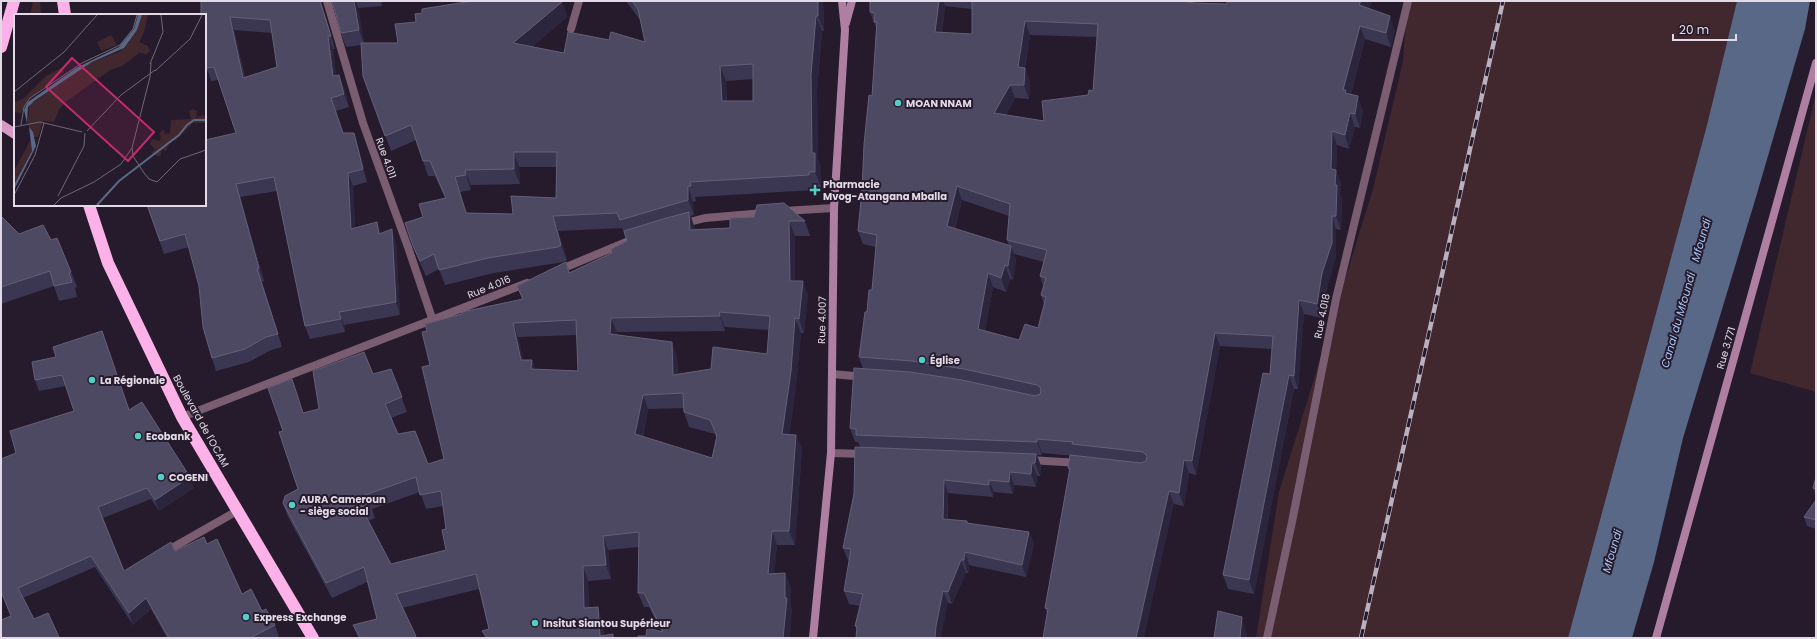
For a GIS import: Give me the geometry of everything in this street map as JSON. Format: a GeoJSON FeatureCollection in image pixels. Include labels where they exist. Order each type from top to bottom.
{"type":"FeatureCollection","features":[{"type":"Feature","properties":{"kind":"highway"},"geometry":{"type":"LineString","coordinates":[[1,47],[14,1]]}},
{"type":"Feature","properties":{"kind":"highway"},"geometry":{"type":"LineString","coordinates":[[63,1],[65,14]]}},
{"type":"Feature","properties":{"kind":"highway","name":"Boulevard de l'OCAM"},"geometry":{"type":"LineString","coordinates":[[89,206],[108,263],[182,417],[312,638]]}},
{"type":"Feature","properties":{"kind":"main road","name":"Rue 4.007"},"geometry":{"type":"LineString","coordinates":[[813,638],[831,453],[834,208],[845,30],[842,1]]}},
{"type":"Feature","properties":{"kind":"main road"},"geometry":{"type":"LineString","coordinates":[[845,30],[852,1]]}},
{"type":"Feature","properties":{"kind":"main road","name":"Rue 3.771"},"geometry":{"type":"LineString","coordinates":[[1656,638],[1816,63]]}},
{"type":"Feature","properties":{"kind":"main road"},"geometry":{"type":"LineString","coordinates":[[1,125],[14,133]]}},
{"type":"Feature","properties":{"kind":"street","name":"Rue 4.011"},"geometry":{"type":"LineString","coordinates":[[327,1],[363,123],[433,321]]}},
{"type":"Feature","properties":{"kind":"street"},"geometry":{"type":"LineString","coordinates":[[571,28],[579,1]]}},
{"type":"Feature","properties":{"kind":"street","name":"Rue 4.018"},"geometry":{"type":"LineString","coordinates":[[1267,638],[1292,522],[1336,299],[1408,1]]}},
{"type":"Feature","properties":{"kind":"street"},"geometry":{"type":"LineString","coordinates":[[675,226],[705,218],[739,214],[834,208]]}},
{"type":"Feature","properties":{"kind":"street"},"geometry":{"type":"LineString","coordinates":[[554,272],[622,242],[645,235]]}},
{"type":"Feature","properties":{"kind":"street","name":"Rue 4.016"},"geometry":{"type":"LineString","coordinates":[[182,417],[533,281]]}},
{"type":"Feature","properties":{"kind":"street"},"geometry":{"type":"LineString","coordinates":[[832,374],[870,377]]}},
{"type":"Feature","properties":{"kind":"street"},"geometry":{"type":"LineString","coordinates":[[831,453],[878,454]]}},
{"type":"Feature","properties":{"kind":"street"},"geometry":{"type":"LineString","coordinates":[[1021,460],[1085,464]]}},
{"type":"Feature","properties":{"kind":"street"},"geometry":{"type":"LineString","coordinates":[[155,558],[237,511]]}},
{"type":"Feature","properties":{"kind":"shaded area"},"geometry":{"type":"Polygon","coordinates":[[[33,1],[40,1],[41,14],[30,14],[33,1]]]}},
{"type":"Feature","properties":{"kind":"shaded area"},"geometry":{"type":"Polygon","coordinates":[[[1407,1],[1737,1],[1707,125],[1568,638],[1256,638],[1279,492],[1373,189],[1403,61],[1407,1]]]}},
{"type":"Feature","properties":{"kind":"shaded area"},"geometry":{"type":"Polygon","coordinates":[[[1816,93],[1816,392],[1750,373],[1816,93]]]}},
{"type":"Feature","properties":{"kind":"water"},"geometry":{"type":"Polygon","coordinates":[[[1737,1],[1810,1],[1805,29],[1683,438],[1654,562],[1632,638],[1568,638],[1707,125],[1737,1]]]}},
{"type":"Feature","properties":{"kind":"building"},"geometry":{"type":"Polygon","coordinates":[[[201,1],[320,1],[331,36],[328,36],[333,76],[339,75],[344,94],[331,98],[343,133],[354,133],[363,169],[348,173],[351,229],[377,222],[379,234],[392,229],[396,302],[339,312],[341,319],[305,326],[274,177],[236,184],[259,268],[257,269],[278,334],[266,337],[245,349],[212,358],[203,327],[199,286],[185,234],[160,241],[147,206],[206,206],[206,140],[236,133],[214,67],[206,68],[206,14],[201,14],[201,1]],[[230,17],[243,78],[277,67],[270,20],[230,17]]]}},
{"type":"Feature","properties":{"kind":"building"},"geometry":{"type":"Polygon","coordinates":[[[332,1],[354,1],[359,30],[341,33],[332,1]]]}},
{"type":"Feature","properties":{"kind":"building"},"geometry":{"type":"Polygon","coordinates":[[[472,1],[561,1],[562,2],[513,43],[564,53],[568,32],[609,40],[611,32],[645,42],[638,9],[632,1],[818,1],[818,16],[816,16],[811,75],[812,153],[815,153],[815,172],[809,172],[809,175],[690,182],[691,186],[688,186],[688,200],[620,220],[617,213],[553,216],[561,245],[558,247],[488,258],[439,270],[434,254],[420,261],[405,223],[423,217],[419,204],[446,198],[430,161],[423,161],[411,125],[385,136],[363,76],[361,43],[398,43],[395,24],[416,22],[415,14],[422,13],[422,9],[472,1]],[[753,64],[720,66],[722,101],[753,101],[753,64]],[[514,152],[514,169],[465,170],[466,175],[455,177],[466,213],[513,214],[511,196],[556,198],[557,152],[514,152]]]}},
{"type":"Feature","properties":{"kind":"building"},"geometry":{"type":"Polygon","coordinates":[[[870,1],[939,1],[935,32],[972,34],[972,1],[1183,1],[1194,3],[1227,4],[1227,1],[1361,1],[1359,5],[1390,16],[1386,33],[1360,26],[1343,90],[1346,90],[1345,93],[1358,96],[1355,114],[1350,113],[1345,135],[1332,131],[1331,169],[1336,170],[1335,185],[1337,185],[1336,216],[1332,216],[1332,243],[1322,273],[1317,304],[1299,300],[1294,376],[1289,375],[1249,580],[1223,575],[1263,373],[1270,374],[1273,336],[1215,333],[1192,461],[1184,460],[1179,493],[1169,491],[1136,638],[1043,638],[1048,609],[1045,608],[1070,468],[1068,468],[1070,455],[1141,463],[1146,461],[1147,456],[1143,452],[1072,444],[1073,442],[1037,439],[1037,442],[856,435],[856,429],[850,428],[854,368],[910,372],[962,380],[1035,396],[1040,394],[1041,391],[1040,387],[1037,385],[964,369],[912,361],[859,357],[865,312],[867,312],[869,290],[872,290],[877,235],[858,231],[864,144],[869,95],[872,96],[877,22],[874,22],[875,13],[870,12],[870,1]],[[1025,21],[1018,67],[1025,68],[1024,85],[1010,85],[994,113],[1044,121],[1042,101],[1088,95],[1089,90],[1093,91],[1098,24],[1025,21]],[[957,186],[947,226],[1011,246],[1008,266],[1005,265],[1001,278],[988,273],[978,329],[1019,340],[1025,324],[1038,328],[1046,297],[1041,295],[1046,278],[1040,276],[1047,250],[1007,240],[1010,204],[957,186]]]}},
{"type":"Feature","properties":{"kind":"building"},"geometry":{"type":"Polygon","coordinates":[[[784,203],[805,221],[789,221],[790,281],[803,281],[799,319],[795,318],[791,371],[782,434],[796,435],[789,531],[772,531],[768,574],[785,573],[785,598],[787,598],[783,638],[638,638],[638,636],[646,636],[647,628],[663,632],[644,593],[638,593],[639,532],[603,536],[606,565],[583,566],[584,608],[598,607],[600,636],[613,634],[613,638],[488,638],[482,631],[489,629],[476,574],[396,594],[416,636],[413,638],[358,638],[360,637],[353,625],[377,619],[364,567],[326,583],[283,503],[285,496],[298,489],[279,432],[283,431],[268,388],[292,379],[303,413],[319,409],[313,371],[364,352],[373,374],[391,369],[402,397],[385,404],[398,434],[415,431],[428,464],[444,459],[422,367],[430,365],[422,332],[427,331],[425,324],[462,314],[462,312],[523,299],[517,286],[566,262],[569,273],[612,253],[611,249],[627,241],[624,231],[689,212],[690,230],[730,228],[730,218],[754,217],[757,205],[784,203]],[[719,312],[720,316],[611,318],[610,334],[672,342],[673,375],[711,369],[713,347],[767,354],[770,316],[719,312]],[[576,320],[513,323],[521,360],[532,360],[531,369],[578,371],[576,320]],[[683,393],[643,395],[635,434],[712,458],[717,436],[710,420],[684,412],[683,393]],[[416,477],[365,495],[370,503],[361,507],[391,564],[446,550],[442,530],[446,529],[441,491],[420,495],[416,477]]]}},
{"type":"Feature","properties":{"kind":"building"},"geometry":{"type":"Polygon","coordinates":[[[1,216],[19,234],[43,225],[51,240],[57,238],[71,272],[69,273],[72,282],[54,286],[50,271],[1,287],[1,216]]]}},
{"type":"Feature","properties":{"kind":"building"},"geometry":{"type":"Polygon","coordinates":[[[102,331],[129,410],[142,402],[190,477],[155,500],[147,488],[98,507],[124,571],[171,542],[175,551],[204,537],[207,544],[217,539],[242,594],[251,589],[262,611],[266,609],[275,625],[250,638],[169,638],[146,598],[129,613],[91,556],[18,588],[34,619],[48,613],[59,637],[1,638],[1,620],[11,616],[1,591],[1,459],[16,453],[10,431],[74,411],[62,375],[35,380],[32,362],[56,357],[53,347],[102,331]]]}},
{"type":"Feature","properties":{"kind":"building"},"geometry":{"type":"Polygon","coordinates":[[[855,447],[1036,454],[1035,463],[1032,463],[1031,474],[1010,472],[1009,482],[989,480],[989,485],[944,480],[943,519],[967,521],[967,523],[1029,532],[1022,565],[965,552],[964,560],[961,560],[948,592],[943,591],[935,638],[856,638],[857,626],[855,626],[863,594],[844,591],[851,549],[843,548],[854,494],[855,447]]]}},
{"type":"Feature","properties":{"kind":"building"},"geometry":{"type":"Polygon","coordinates":[[[1816,477],[1816,489],[1813,488],[1816,477]]]}},
{"type":"Feature","properties":{"kind":"building"},"geometry":{"type":"Polygon","coordinates":[[[1816,500],[1816,520],[1804,517],[1816,500]]]}},
{"type":"Feature","properties":{"kind":"building"},"geometry":{"type":"Polygon","coordinates":[[[1218,611],[1242,617],[1240,638],[1214,638],[1218,611]]]}},
{"type":"Feature","properties":{"kind":"railway"},"geometry":{"type":"LineString","coordinates":[[1361,638],[1503,1]]}},
{"type":"Feature","properties":{"kind":"place","name":"MOAN NNAM"},"geometry":{"type":"Point","coordinates":[898,103]}},
{"type":"Feature","properties":{"kind":"place","name":"Pharmacie Mvog-Atangana Mballa"},"geometry":{"type":"Point","coordinates":[815,190]}},
{"type":"Feature","properties":{"kind":"place","name":"Église"},"geometry":{"type":"Point","coordinates":[922,360]}},
{"type":"Feature","properties":{"kind":"place","name":"La Régionale"},"geometry":{"type":"Point","coordinates":[92,380]}},
{"type":"Feature","properties":{"kind":"place","name":"Ecobank"},"geometry":{"type":"Point","coordinates":[138,436]}},
{"type":"Feature","properties":{"kind":"place","name":"COGENI"},"geometry":{"type":"Point","coordinates":[161,477]}},
{"type":"Feature","properties":{"kind":"place","name":"AURA Cameroun - siège social"},"geometry":{"type":"Point","coordinates":[292,505]}},
{"type":"Feature","properties":{"kind":"place","name":"Express Exchange"},"geometry":{"type":"Point","coordinates":[246,617]}},
{"type":"Feature","properties":{"kind":"place","name":"Insitut Siantou Supérieur"},"geometry":{"type":"Point","coordinates":[535,623]}},
{"type":"Feature","properties":{"kind":"water label","name":"Mfoundi"},"geometry":{"type":"Point","coordinates":[1701,240]}},
{"type":"Feature","properties":{"kind":"water label","name":"Canal du Mfoundi"},"geometry":{"type":"Point","coordinates":[1678,320]}},
{"type":"Feature","properties":{"kind":"water label","name":"Mfoundi"},"geometry":{"type":"Point","coordinates":[1612,551]}}]}
